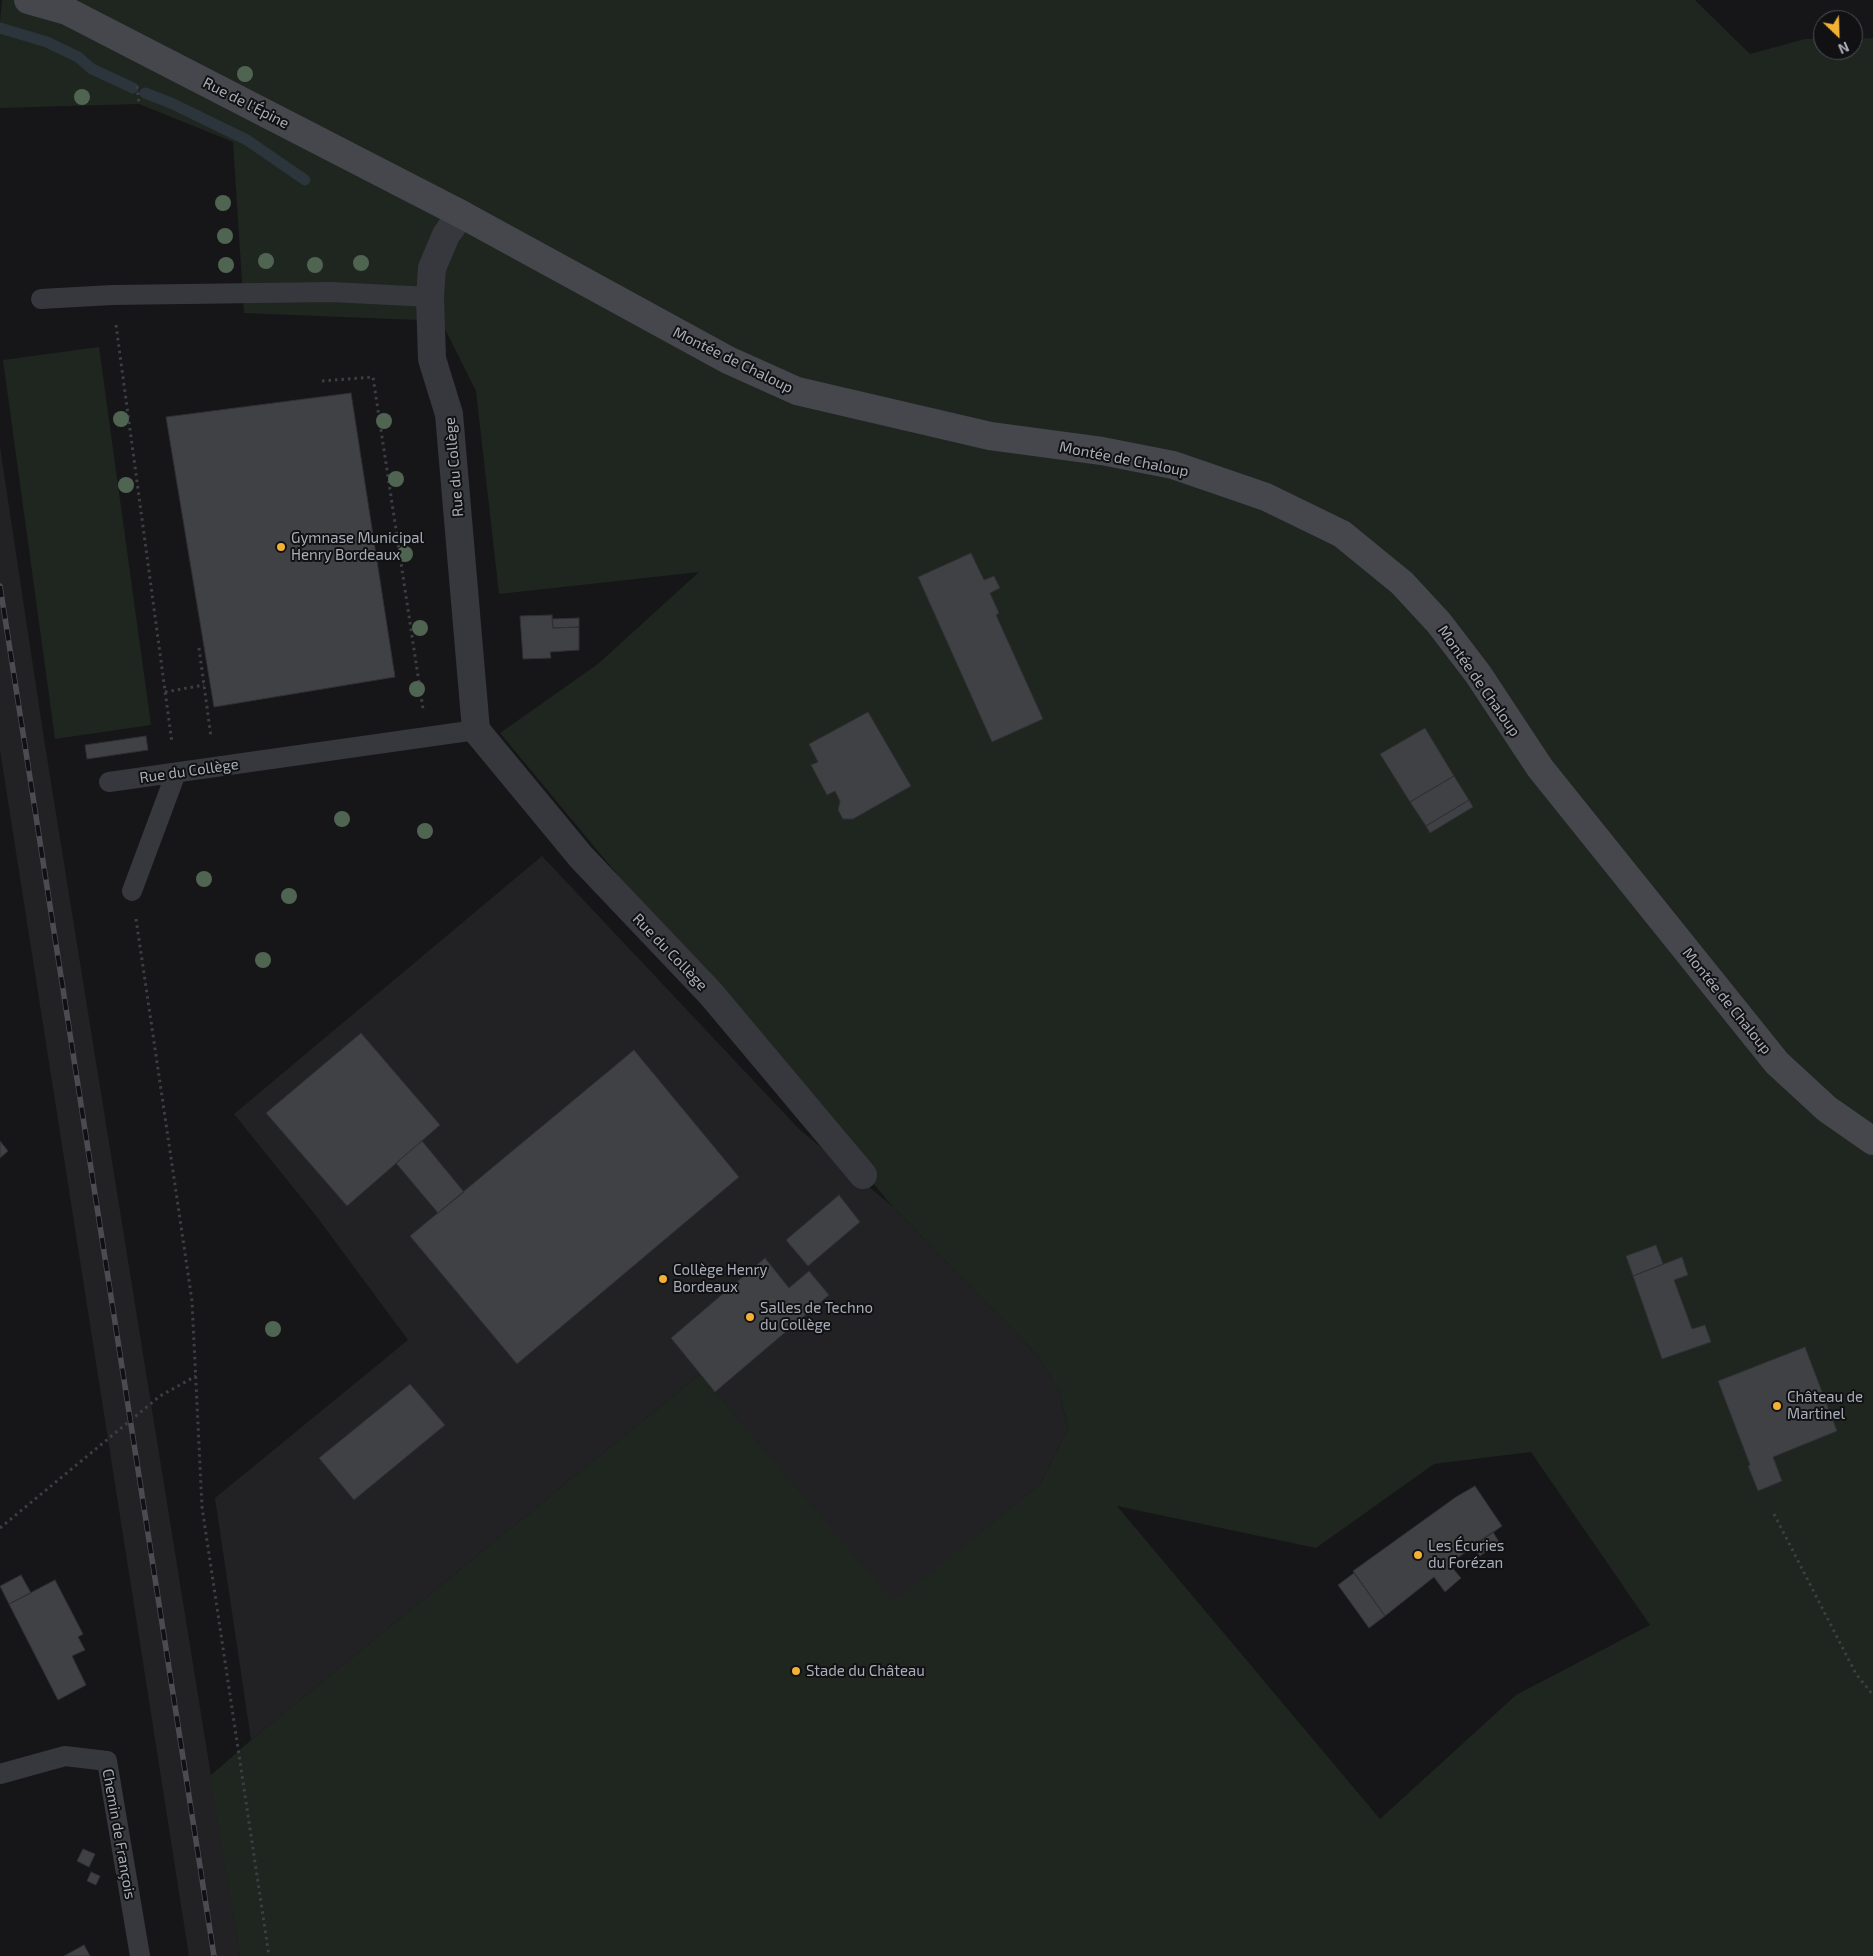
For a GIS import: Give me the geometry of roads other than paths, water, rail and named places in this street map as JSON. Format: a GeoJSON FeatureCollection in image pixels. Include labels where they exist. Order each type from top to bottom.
{"type":"FeatureCollection","features":[{"type":"Feature","properties":{"kind":"main road","name":"Rue de l'Épine"},"geometry":{"type":"LineString","coordinates":[[28,0],[67,11],[461,214]]}},
{"type":"Feature","properties":{"kind":"main road","name":"Montée de Chaloup"},"geometry":{"type":"LineString","coordinates":[[461,214],[728,360],[797,391],[990,436],[1102,451],[1173,465],[1266,497],[1342,534],[1402,583],[1439,624],[1478,674],[1540,768],[1777,1063],[1827,1109],[1873,1142]]}},
{"type":"Feature","properties":{"kind":"street","name":"Rue du Collège"},"geometry":{"type":"LineString","coordinates":[[461,214],[446,235],[432,268],[430,297],[432,359],[450,414],[476,730],[580,857],[711,994],[863,1175]]}},
{"type":"Feature","properties":{"kind":"lane"},"geometry":{"type":"LineString","coordinates":[[41,299],[112,295],[331,292],[430,297]]}},
{"type":"Feature","properties":{"kind":"lane","name":"Rue du Collège"},"geometry":{"type":"LineString","coordinates":[[109,782],[476,730]]}},
{"type":"Feature","properties":{"kind":"lane"},"geometry":{"type":"LineString","coordinates":[[132,891],[176,773]]}},
{"type":"Feature","properties":{"kind":"lane","name":"Chemin de François"},"geometry":{"type":"LineString","coordinates":[[0,1774],[65,1756],[107,1761],[140,1956]]}},
{"type":"Feature","properties":{"kind":"waterway"},"geometry":{"type":"LineString","coordinates":[[0,28],[47,42],[78,57],[92,69],[133,88]]}},
{"type":"Feature","properties":{"kind":"waterway"},"geometry":{"type":"LineString","coordinates":[[145,93],[171,103],[247,140],[305,180]]}},
{"type":"Feature","properties":{"kind":"railway"},"geometry":{"type":"LineString","coordinates":[[0,586],[214,1956]]}},
{"type":"Feature","properties":{"kind":"place","name":"Gymnase Municipal Henry Bordeaux"},"geometry":{"type":"Point","coordinates":[281,547]}},
{"type":"Feature","properties":{"kind":"place","name":"Collège Henry Bordeaux"},"geometry":{"type":"Point","coordinates":[663,1279]}},
{"type":"Feature","properties":{"kind":"place","name":"Salles de Techno du Collège"},"geometry":{"type":"Point","coordinates":[750,1317]}},
{"type":"Feature","properties":{"kind":"place","name":"Château de Martinel"},"geometry":{"type":"Point","coordinates":[1777,1406]}},
{"type":"Feature","properties":{"kind":"place","name":"Les Écuries du Forézan"},"geometry":{"type":"Point","coordinates":[1418,1555]}},
{"type":"Feature","properties":{"kind":"place","name":"Stade du Château"},"geometry":{"type":"Point","coordinates":[796,1671]}}]}
